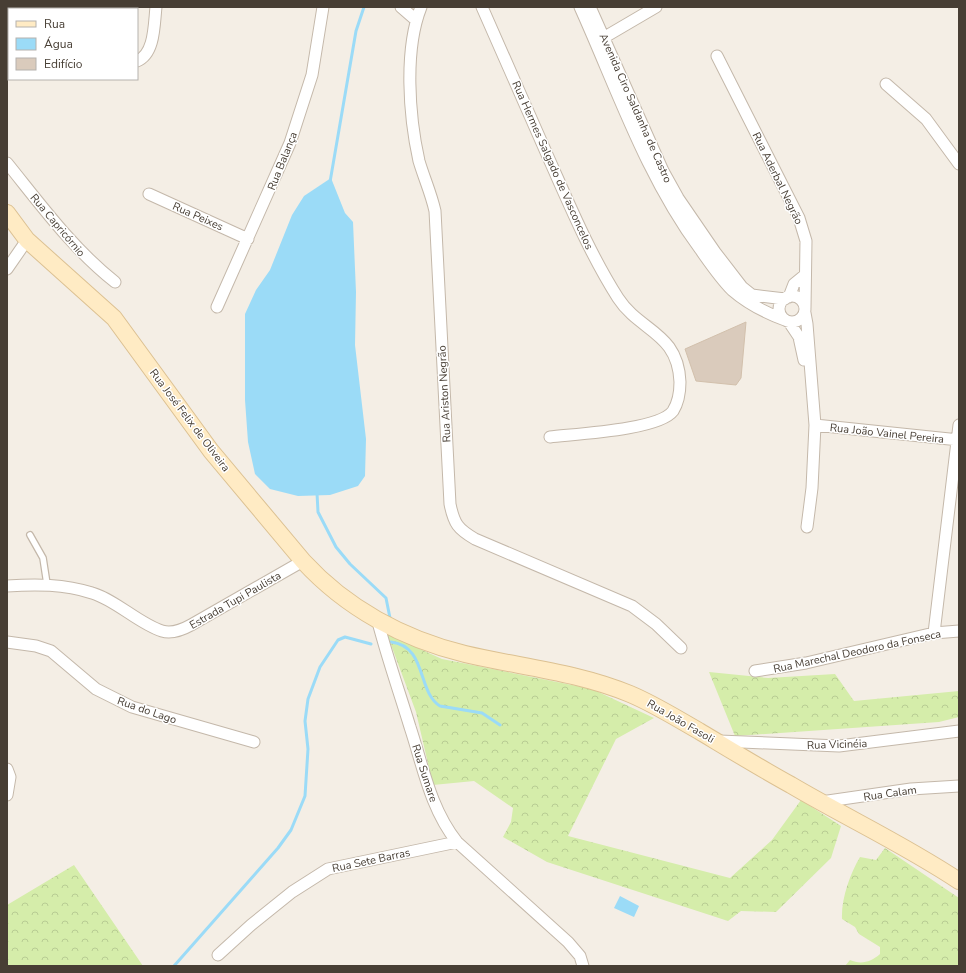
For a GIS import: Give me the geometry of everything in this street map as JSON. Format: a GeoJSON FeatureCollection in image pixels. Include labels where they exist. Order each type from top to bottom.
{"type":"FeatureCollection","features":[{"type":"Feature","properties":{"kind":"main road","name":"Rua José Felix de Oliveira"},"geometry":{"type":"LineString","coordinates":[[7,213],[27,240],[114,318],[211,451],[303,561],[344,598],[378,622]]}},
{"type":"Feature","properties":{"kind":"main road","name":"Rua João Fasoli"},"geometry":{"type":"LineString","coordinates":[[378,622],[428,642],[464,654],[578,677],[604,684],[659,708],[821,802],[903,847],[959,881]]}},
{"type":"Feature","properties":{"kind":"street"},"geometry":{"type":"LineString","coordinates":[[138,60],[146,56],[149,48],[156,7]]}},
{"type":"Feature","properties":{"kind":"street","name":"Rua Balança"},"geometry":{"type":"LineString","coordinates":[[217,307],[279,170],[300,115],[312,74],[323,7]]}},
{"type":"Feature","properties":{"kind":"street"},"geometry":{"type":"LineString","coordinates":[[401,7],[416,20]]}},
{"type":"Feature","properties":{"kind":"street","name":"Rua Ariston Negrão"},"geometry":{"type":"LineString","coordinates":[[421,7],[416,20],[412,41],[410,72],[412,127],[420,163],[432,197],[435,211],[450,504],[452,517],[460,530],[475,539],[632,606],[656,624],[681,648]]}},
{"type":"Feature","properties":{"kind":"street","name":"Rua Hermes Salgado de Vasconcelos"},"geometry":{"type":"LineString","coordinates":[[482,7],[574,216],[607,280],[619,299],[632,314],[665,340],[674,355],[679,369],[680,386],[677,402],[672,411],[661,420],[644,425],[550,437]]}},
{"type":"Feature","properties":{"kind":"street","name":"Avenida Ciro Saldanha de Castro"},"geometry":{"type":"LineString","coordinates":[[580,7],[600,40],[663,171],[711,256],[733,290],[748,301],[787,321]]}},
{"type":"Feature","properties":{"kind":"street","name":"Avenida Ciro Saldanha de Castro"},"geometry":{"type":"LineString","coordinates":[[590,7],[600,40]]}},
{"type":"Feature","properties":{"kind":"street"},"geometry":{"type":"LineString","coordinates":[[600,40],[656,7]]}},
{"type":"Feature","properties":{"kind":"street","name":"Rua Aderbal Negrão"},"geometry":{"type":"LineString","coordinates":[[717,56],[799,218],[806,241],[805,310],[815,425],[814,455],[807,527]]}},
{"type":"Feature","properties":{"kind":"street"},"geometry":{"type":"LineString","coordinates":[[886,84],[926,119],[959,164]]}},
{"type":"Feature","properties":{"kind":"street","name":"Rua Capricórnio"},"geometry":{"type":"LineString","coordinates":[[7,163],[69,240],[92,264],[115,282]]}},
{"type":"Feature","properties":{"kind":"street","name":"Rua Peixes"},"geometry":{"type":"LineString","coordinates":[[149,194],[248,238]]}},
{"type":"Feature","properties":{"kind":"street"},"geometry":{"type":"LineString","coordinates":[[7,269],[27,240]]}},
{"type":"Feature","properties":{"kind":"street","name":"Avenida Ciro Saldanha de Castro"},"geometry":{"type":"LineString","coordinates":[[711,256],[752,295],[787,298]]}},
{"type":"Feature","properties":{"kind":"street"},"geometry":{"type":"LineString","coordinates":[[805,275],[794,284],[780,309],[799,337],[810,378]]}},
{"type":"Feature","properties":{"kind":"street"},"geometry":{"type":"LineString","coordinates":[[787,298],[800,298],[805,310],[799,320],[787,321]]}},
{"type":"Feature","properties":{"kind":"street","name":"Rua João Vainel Pereira"},"geometry":{"type":"LineString","coordinates":[[815,425],[958,440]]}},
{"type":"Feature","properties":{"kind":"street"},"geometry":{"type":"LineString","coordinates":[[934,633],[959,425]]}},
{"type":"Feature","properties":{"kind":"street","name":"Estrada Tupi Paulista"},"geometry":{"type":"LineString","coordinates":[[7,586],[47,584],[94,593],[162,631],[176,632],[191,625],[303,561]]}},
{"type":"Feature","properties":{"kind":"street","name":"Rua Sumare"},"geometry":{"type":"LineString","coordinates":[[378,622],[390,669],[410,727],[429,791],[447,830],[457,842],[568,942],[580,956],[583,966]]}},
{"type":"Feature","properties":{"kind":"street","name":"Rua Marechal Deodoro da Fonseca"},"geometry":{"type":"LineString","coordinates":[[755,671],[806,663],[934,633],[959,631]]}},
{"type":"Feature","properties":{"kind":"street","name":"Rua do Lago"},"geometry":{"type":"LineString","coordinates":[[7,642],[36,646],[51,651],[96,689],[132,707],[254,742]]}},
{"type":"Feature","properties":{"kind":"street","name":"Rua Vicinéia"},"geometry":{"type":"LineString","coordinates":[[715,741],[839,746],[959,731]]}},
{"type":"Feature","properties":{"kind":"street"},"geometry":{"type":"LineString","coordinates":[[7,769],[10,776],[7,795]]}},
{"type":"Feature","properties":{"kind":"street","name":"Rua Calam"},"geometry":{"type":"LineString","coordinates":[[821,802],[911,789],[959,786]]}},
{"type":"Feature","properties":{"kind":"street","name":"Rua Sete Barras"},"geometry":{"type":"LineString","coordinates":[[218,955],[251,924],[292,892],[328,869],[457,842]]}},
{"type":"Feature","properties":{"kind":"lane"},"geometry":{"type":"LineString","coordinates":[[30,535],[43,558],[47,584]]}},
{"type":"Feature","properties":{"kind":"green space"},"geometry":{"type":"Polygon","coordinates":[[[387,634],[442,659],[592,689],[654,718],[616,739],[568,836],[730,878],[772,840],[801,800],[841,826],[831,858],[776,912],[741,911],[728,921],[547,862],[503,837],[511,822],[513,808],[474,781],[433,785],[416,712],[387,634]]]}},
{"type":"Feature","properties":{"kind":"green space"},"geometry":{"type":"Polygon","coordinates":[[[709,672],[768,678],[835,674],[854,701],[959,691],[959,717],[939,722],[735,736],[709,672]]]}},
{"type":"Feature","properties":{"kind":"green space"},"geometry":{"type":"Polygon","coordinates":[[[885,848],[959,898],[959,966],[845,966],[850,960],[854,962],[866,962],[880,954],[880,947],[859,934],[855,927],[842,919],[842,911],[847,887],[860,857],[876,860],[885,848]]]}},
{"type":"Feature","properties":{"kind":"green space"},"geometry":{"type":"Polygon","coordinates":[[[74,865],[143,966],[7,966],[7,905],[74,865]]]}},
{"type":"Feature","properties":{"kind":"water"},"geometry":{"type":"Polygon","coordinates":[[[331,178],[345,213],[353,222],[356,292],[355,345],[366,439],[365,476],[358,486],[330,495],[298,496],[270,489],[255,474],[248,442],[245,400],[245,314],[256,290],[270,270],[292,215],[304,196],[331,178]]]}},
{"type":"Feature","properties":{"kind":"water"},"geometry":{"type":"Polygon","coordinates":[[[620,896],[639,906],[634,917],[614,908],[620,896]]]}},
{"type":"Feature","properties":{"kind":"building"},"geometry":{"type":"Polygon","coordinates":[[[746,322],[741,378],[736,385],[696,381],[685,349],[746,322]]]}},
{"type":"Feature","properties":{"kind":"waterway"},"geometry":{"type":"LineString","coordinates":[[330,182],[356,31],[364,7]]}},
{"type":"Feature","properties":{"kind":"waterway"},"geometry":{"type":"LineString","coordinates":[[317,493],[318,512],[336,547],[350,564],[386,598],[390,618]]}},
{"type":"Feature","properties":{"kind":"waterway"},"geometry":{"type":"LineString","coordinates":[[174,966],[278,848],[291,830],[305,796],[308,749],[305,721],[308,699],[320,667],[338,640],[345,637],[371,644]]}},
{"type":"Feature","properties":{"kind":"waterway"},"geometry":{"type":"LineString","coordinates":[[391,642],[402,645],[411,652],[416,660],[428,691],[440,706],[482,713],[500,725]]}}]}
